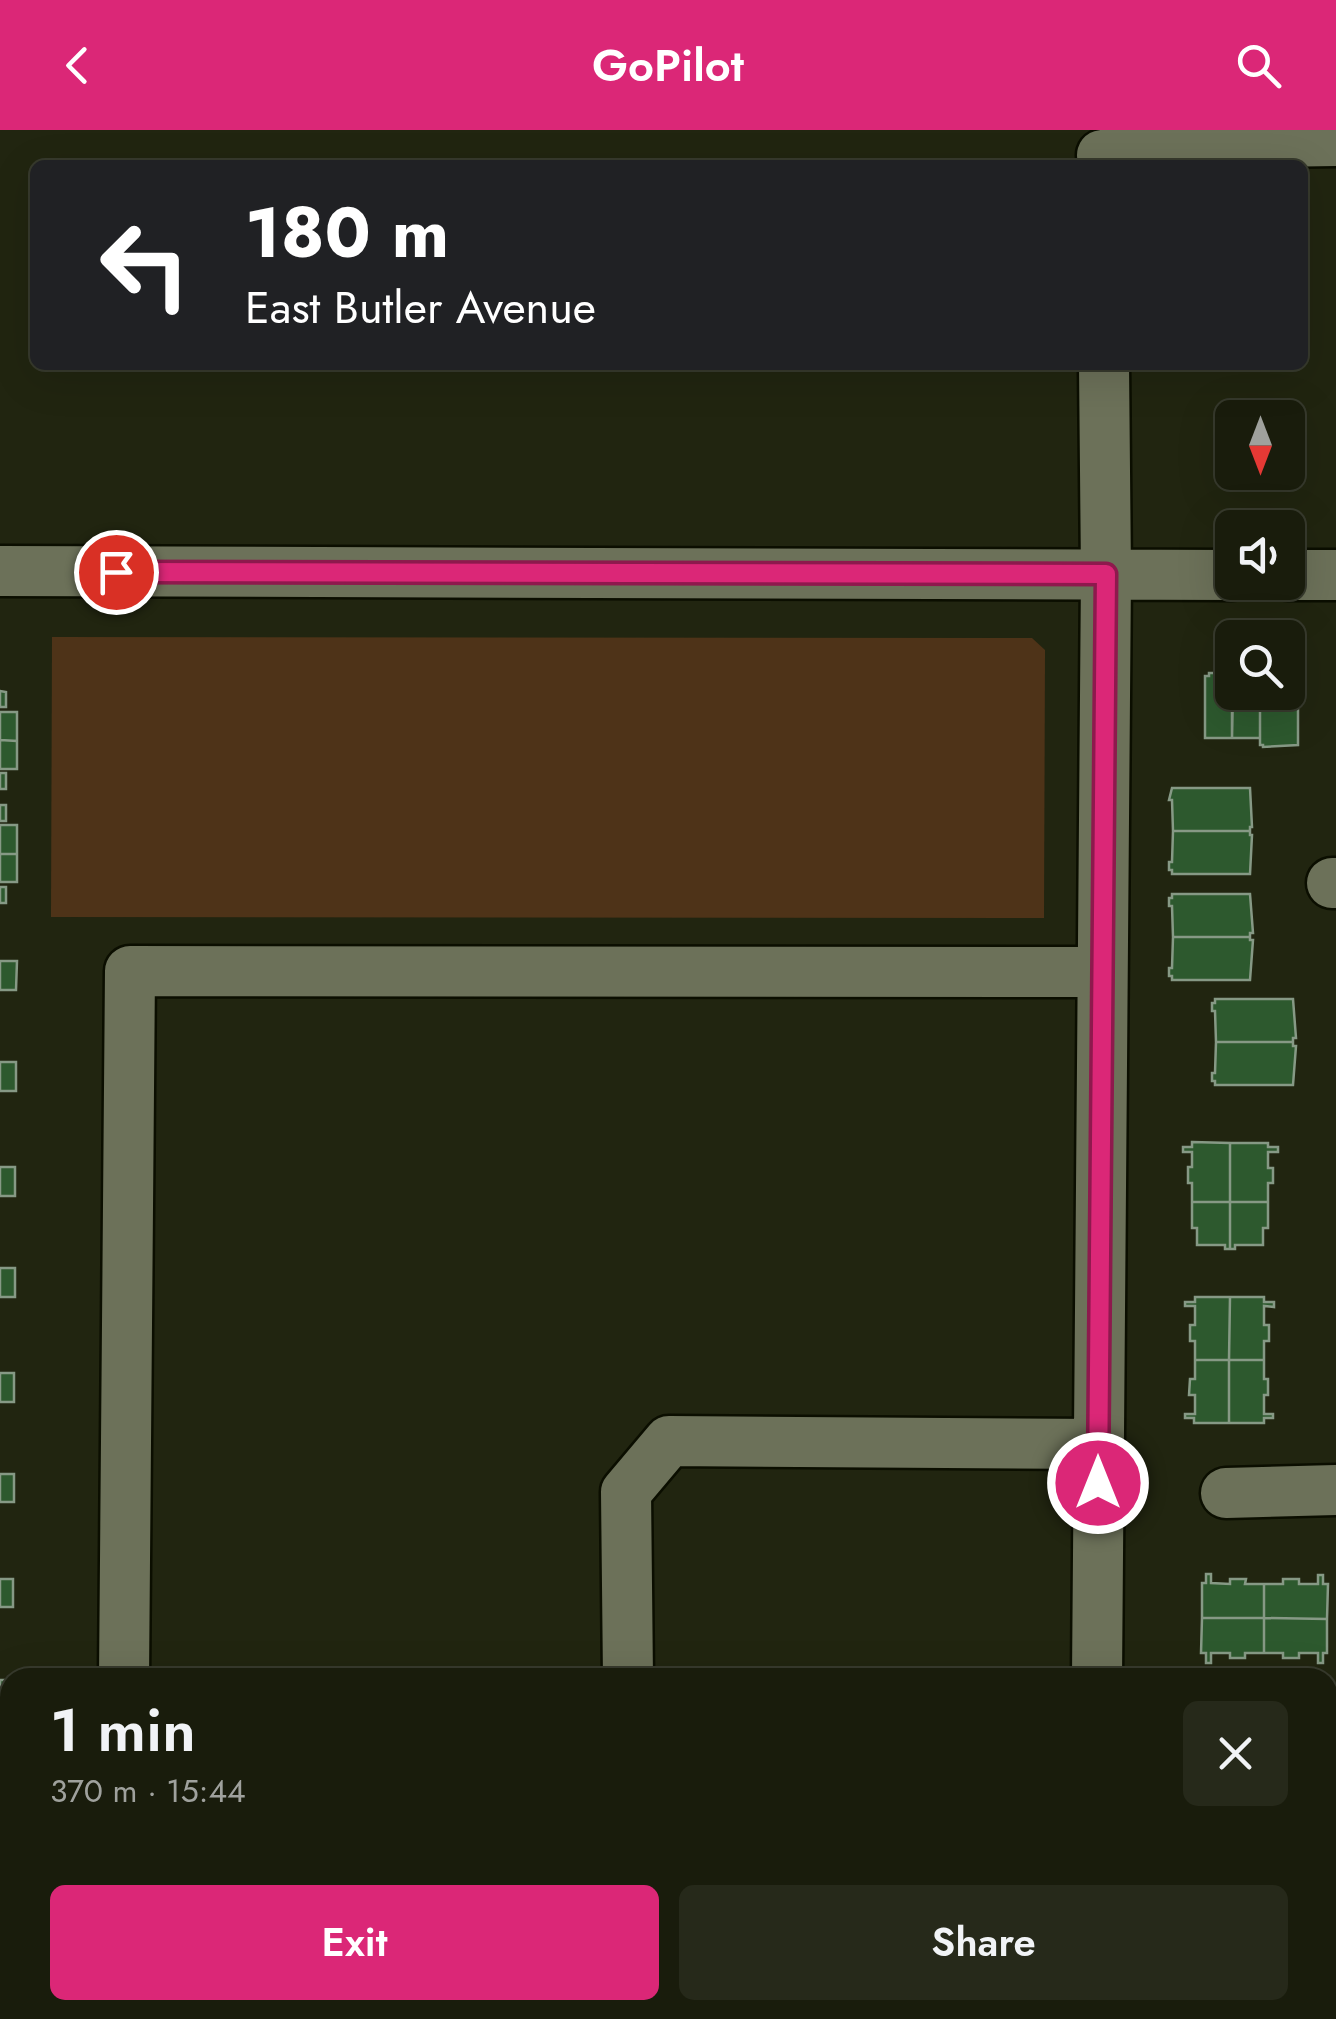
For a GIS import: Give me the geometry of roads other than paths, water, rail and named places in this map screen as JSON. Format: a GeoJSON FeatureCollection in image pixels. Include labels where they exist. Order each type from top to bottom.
{"type":"FeatureCollection","features":[{"type":"Feature","properties":{"kind":"street"},"geometry":{"type":"LineString","coordinates":[[1102,150],[1336,141]]}},
{"type":"Feature","properties":{"kind":"street"},"geometry":{"type":"LineString","coordinates":[[1097,1668],[1106,574],[1104,370]]}},
{"type":"Feature","properties":{"kind":"street"},"geometry":{"type":"LineString","coordinates":[[0,571],[1215,575]]}},
{"type":"Feature","properties":{"kind":"street"},"geometry":{"type":"LineString","coordinates":[[1305,575],[1336,575]]}},
{"type":"Feature","properties":{"kind":"street"},"geometry":{"type":"LineString","coordinates":[[124,1668],[130,971],[1102,972]]}},
{"type":"Feature","properties":{"kind":"street"},"geometry":{"type":"LineString","coordinates":[[628,1668],[626,1492],[670,1441],[1098,1444]]}},
{"type":"Feature","properties":{"kind":"street"},"geometry":{"type":"LineString","coordinates":[[1226,1493],[1336,1490]]}}]}
